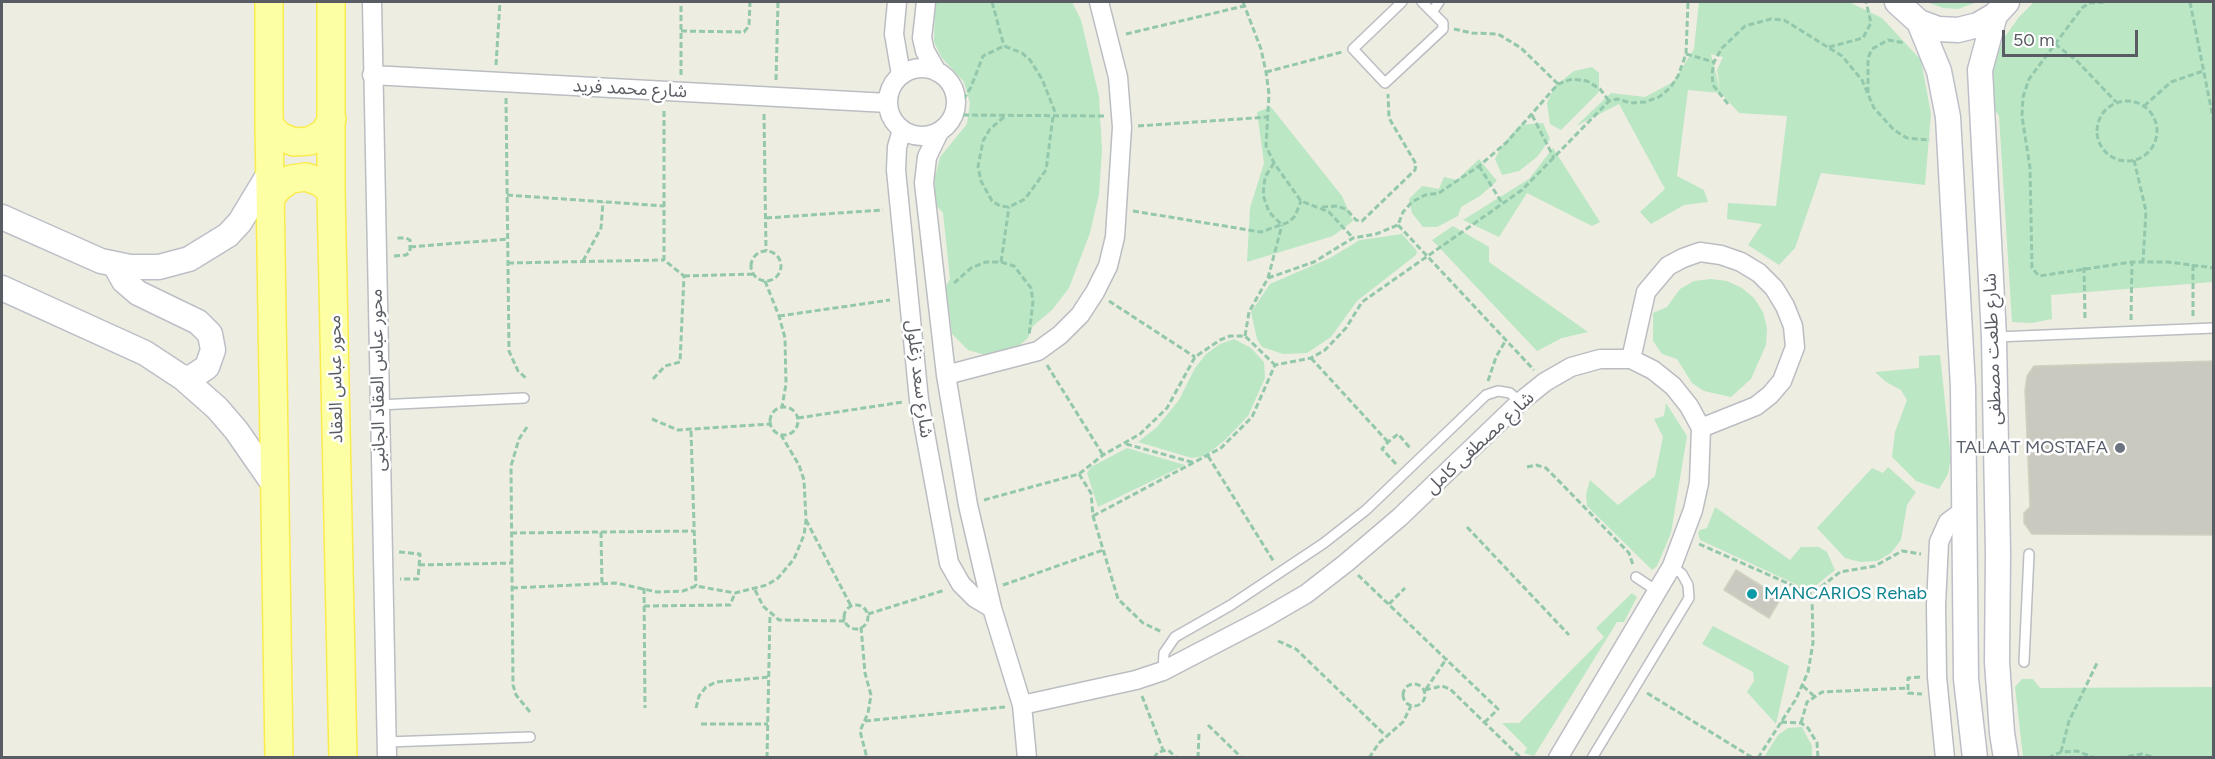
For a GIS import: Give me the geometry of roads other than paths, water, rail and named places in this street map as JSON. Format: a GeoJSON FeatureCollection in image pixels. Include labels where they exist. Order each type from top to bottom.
{"type":"FeatureCollection","features":[{"type":"Feature","properties":{"kind":"main road"},"geometry":{"type":"LineString","coordinates":[[270,2],[269,124],[279,758]]}},
{"type":"Feature","properties":{"kind":"main road","name":"محور عباس العقاد"},"geometry":{"type":"LineString","coordinates":[[331,2],[331,191],[343,758]]}},
{"type":"Feature","properties":{"kind":"main road"},"geometry":{"type":"LineString","coordinates":[[269,124],[279,136],[294,142],[310,141],[324,133],[332,119]]}},
{"type":"Feature","properties":{"kind":"main road"},"geometry":{"type":"LineString","coordinates":[[270,187],[279,187],[291,179],[306,177],[320,182],[331,191]]}},
{"type":"Feature","properties":{"kind":"street","name":"محور عباس العقاد الجانبى"},"geometry":{"type":"LineString","coordinates":[[372,2],[378,405],[387,750]]}},
{"type":"Feature","properties":{"kind":"street"},"geometry":{"type":"LineString","coordinates":[[897,2],[894,34],[901,75]]}},
{"type":"Feature","properties":{"kind":"street"},"geometry":{"type":"LineString","coordinates":[[926,2],[922,38],[925,51],[937,72]]}},
{"type":"Feature","properties":{"kind":"street"},"geometry":{"type":"LineString","coordinates":[[946,375],[1032,353],[1073,322],[1095,292],[1108,266],[1115,237],[1121,122],[1118,77],[1110,38],[1099,2]]}},
{"type":"Feature","properties":{"kind":"street"},"geometry":{"type":"LineString","coordinates":[[1897,2],[1918,22],[1938,29],[1958,30],[1978,25],[2001,8]]}},
{"type":"Feature","properties":{"kind":"street","name":"شارع طلعت مصطفى"},"geometry":{"type":"LineString","coordinates":[[2001,8],[1980,70],[1994,337],[1998,553],[1997,662],[2006,758]]}},
{"type":"Feature","properties":{"kind":"street","name":"شارع طلعت مصطفى"},"geometry":{"type":"LineString","coordinates":[[1918,22],[1931,48],[1945,94],[1964,387],[1966,679],[1975,758]]}},
{"type":"Feature","properties":{"kind":"street"},"geometry":{"type":"LineString","coordinates":[[925,68],[937,72],[945,77],[955,95],[954,115],[939,132],[914,135],[902,130],[895,123],[888,103],[890,92],[901,75],[913,69],[925,68]]}},
{"type":"Feature","properties":{"kind":"street","name":"شارع محمد فريد"},"geometry":{"type":"LineString","coordinates":[[372,75],[888,103]]}},
{"type":"Feature","properties":{"kind":"street","name":"شارع سعد زغلول"},"geometry":{"type":"LineString","coordinates":[[902,130],[897,147],[896,170],[919,400],[949,563],[962,585],[975,598],[990,599]]}},
{"type":"Feature","properties":{"kind":"street","name":"شارع سعد زغلول"},"geometry":{"type":"LineString","coordinates":[[939,132],[927,157],[924,183],[946,375],[968,505],[990,599],[1022,705],[1027,758]]}},
{"type":"Feature","properties":{"kind":"street"},"geometry":{"type":"LineString","coordinates":[[2,217],[101,261],[115,265],[159,267],[203,253],[228,235],[270,187]]}},
{"type":"Feature","properties":{"kind":"street"},"geometry":{"type":"LineString","coordinates":[[1558,758],[1672,566],[1684,537],[1699,483],[1701,428],[1756,406],[1770,395],[1782,381],[1795,347],[1792,326],[1785,306],[1774,288],[1750,268],[1721,255],[1700,252],[1683,258],[1662,272],[1646,292],[1630,359]]}},
{"type":"Feature","properties":{"kind":"street"},"geometry":{"type":"LineString","coordinates":[[115,265],[124,281],[138,293],[198,322],[210,334],[213,350],[207,367],[192,377],[183,378]]}},
{"type":"Feature","properties":{"kind":"street"},"geometry":{"type":"LineString","coordinates":[[2,288],[145,353],[183,378],[217,408],[236,430],[275,486]]}},
{"type":"Feature","properties":{"kind":"street","name":"شارع مصطفى كامل"},"geometry":{"type":"LineString","coordinates":[[1022,705],[1136,680],[1163,671],[1306,594],[1346,563],[1453,469],[1520,402],[1545,382],[1571,366],[1600,359],[1630,359],[1653,370],[1673,386],[1689,406],[1701,428]]}},
{"type":"Feature","properties":{"kind":"street"},"geometry":{"type":"LineString","coordinates":[[1945,758],[1937,677],[1939,557],[1942,532],[1948,522],[1966,509]]}},
{"type":"Feature","properties":{"kind":"lane"},"geometry":{"type":"LineString","coordinates":[[1402,2],[1353,49],[1385,83],[1444,26],[1422,2]]}},
{"type":"Feature","properties":{"kind":"lane"},"geometry":{"type":"LineString","coordinates":[[1432,12],[1439,2]]}},
{"type":"Feature","properties":{"kind":"lane"},"geometry":{"type":"LineString","coordinates":[[1994,337],[2214,328]]}},
{"type":"Feature","properties":{"kind":"lane"},"geometry":{"type":"LineString","coordinates":[[1163,671],[1164,653],[1174,637],[1231,605],[1324,543],[1421,460],[1486,395],[1498,391],[1510,393],[1520,402]]}},
{"type":"Feature","properties":{"kind":"lane"},"geometry":{"type":"LineString","coordinates":[[378,405],[524,399]]}},
{"type":"Feature","properties":{"kind":"lane"},"geometry":{"type":"LineString","coordinates":[[2024,662],[2029,554]]}},
{"type":"Feature","properties":{"kind":"lane"},"geometry":{"type":"LineString","coordinates":[[1592,758],[1689,598],[1685,579],[1672,566]]}},
{"type":"Feature","properties":{"kind":"lane"},"geometry":{"type":"LineString","coordinates":[[1634,572],[1657,591]]}},
{"type":"Feature","properties":{"kind":"lane"},"geometry":{"type":"LineString","coordinates":[[387,750],[530,737]]}},
{"type":"Feature","properties":{"kind":"place","name":"TALAAT MOSTAFA"},"geometry":{"type":"Point","coordinates":[2120,448]}},
{"type":"Feature","properties":{"kind":"place","name":"MANCARIOS Rehab"},"geometry":{"type":"Point","coordinates":[1752,594]}}]}
